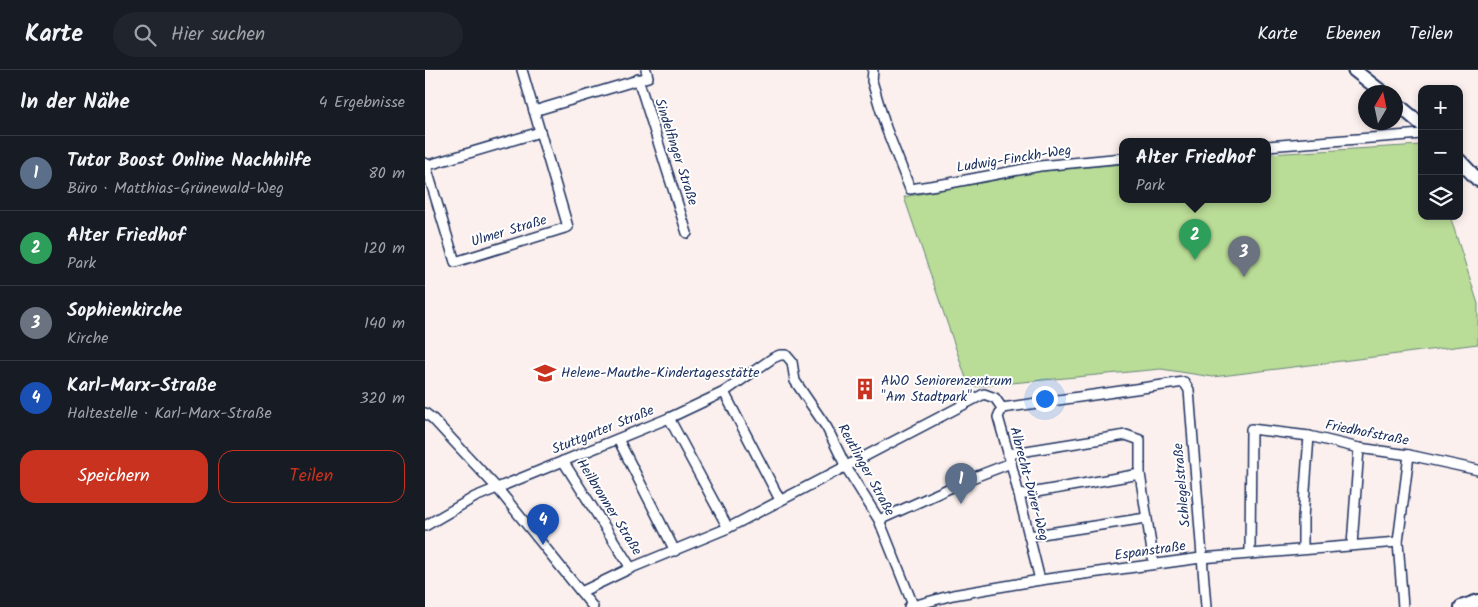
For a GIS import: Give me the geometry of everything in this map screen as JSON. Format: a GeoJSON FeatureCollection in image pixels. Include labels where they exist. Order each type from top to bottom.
{"type":"FeatureCollection","features":[{"type":"Feature","properties":{"kind":"street","name":"Ulmer Straße"},"geometry":{"type":"LineString","coordinates":[[425,165],[455,262],[568,227],[522,70]]}},
{"type":"Feature","properties":{"kind":"street"},"geometry":{"type":"LineString","coordinates":[[534,111],[648,77],[646,70]]}},
{"type":"Feature","properties":{"kind":"street","name":"Ludwig-Finckh-Weg"},"geometry":{"type":"LineString","coordinates":[[873,70],[872,81],[886,128],[910,189],[1040,166],[1119,158]]}},
{"type":"Feature","properties":{"kind":"street"},"geometry":{"type":"LineString","coordinates":[[1354,70],[1373,85]]}},
{"type":"Feature","properties":{"kind":"street","name":"Sindelfinger Straße"},"geometry":{"type":"LineString","coordinates":[[638,80],[687,233]]}},
{"type":"Feature","properties":{"kind":"street"},"geometry":{"type":"LineString","coordinates":[[1403,110],[1418,122]]}},
{"type":"Feature","properties":{"kind":"street"},"geometry":{"type":"LineString","coordinates":[[425,165],[540,132]]}},
{"type":"Feature","properties":{"kind":"street"},"geometry":{"type":"LineString","coordinates":[[1271,146],[1418,134]]}},
{"type":"Feature","properties":{"kind":"street"},"geometry":{"type":"LineString","coordinates":[[1463,164],[1478,180]]}},
{"type":"Feature","properties":{"kind":"street","name":"Stuttgarter Straße"},"geometry":{"type":"LineString","coordinates":[[425,526],[475,497],[669,418],[724,392],[773,358],[781,354],[786,355]]}},
{"type":"Feature","properties":{"kind":"street","name":"Reutlinger Straße"},"geometry":{"type":"LineString","coordinates":[[786,355],[792,362],[795,381],[827,428],[846,467],[879,520],[911,606]]}},
{"type":"Feature","properties":{"kind":"street","name":"Albrecht-Dürer-Weg"},"geometry":{"type":"LineString","coordinates":[[1040,580],[998,417],[1002,408],[1184,382],[1189,390]]}},
{"type":"Feature","properties":{"kind":"street","name":"Schlegelstraße"},"geometry":{"type":"LineString","coordinates":[[1189,390],[1206,607]]}},
{"type":"Feature","properties":{"kind":"street"},"geometry":{"type":"LineString","coordinates":[[724,392],[780,500]]}},
{"type":"Feature","properties":{"kind":"street","name":"Heilbronner Straße"},"geometry":{"type":"LineString","coordinates":[[581,592],[631,568],[727,528],[984,394],[995,398],[1002,408]]}},
{"type":"Feature","properties":{"kind":"street"},"geometry":{"type":"LineString","coordinates":[[425,413],[433,419],[498,489],[593,607]]}},
{"type":"Feature","properties":{"kind":"street"},"geometry":{"type":"LineString","coordinates":[[669,418],[727,528]]}},
{"type":"Feature","properties":{"kind":"street","name":"Friedhofstraße"},"geometry":{"type":"LineString","coordinates":[[1250,553],[1251,429],[1309,436],[1359,448],[1409,455],[1478,470]]}},
{"type":"Feature","properties":{"kind":"street"},"geometry":{"type":"LineString","coordinates":[[879,520],[1010,459],[1126,435],[1140,440],[1140,474],[1154,564]]}},
{"type":"Feature","properties":{"kind":"street"},"geometry":{"type":"LineString","coordinates":[[1303,549],[1303,518],[1309,436]]}},
{"type":"Feature","properties":{"kind":"street"},"geometry":{"type":"LineString","coordinates":[[618,439],[675,551]]}},
{"type":"Feature","properties":{"kind":"street"},"geometry":{"type":"LineString","coordinates":[[1352,545],[1359,448]]}},
{"type":"Feature","properties":{"kind":"street"},"geometry":{"type":"LineString","coordinates":[[1403,607],[1398,542],[1409,455]]}},
{"type":"Feature","properties":{"kind":"street","name":"Heilbronner Straße"},"geometry":{"type":"LineString","coordinates":[[563,461],[631,568]]}},
{"type":"Feature","properties":{"kind":"street"},"geometry":{"type":"LineString","coordinates":[[1019,495],[1140,474]]}},
{"type":"Feature","properties":{"kind":"street"},"geometry":{"type":"LineString","coordinates":[[1029,536],[1146,518]]}},
{"type":"Feature","properties":{"kind":"street","name":"Espanstraße"},"geometry":{"type":"LineString","coordinates":[[911,606],[953,595],[1040,580],[1154,564],[1250,553],[1398,542]]}},
{"type":"Feature","properties":{"kind":"street"},"geometry":{"type":"LineString","coordinates":[[1461,607],[1478,601]]}},
{"type":"Feature","properties":{"kind":"green space"},"geometry":{"type":"Polygon","coordinates":[[[1418,145],[1418,220],[1451,220],[1478,304],[1478,344],[1213,377],[1161,369],[969,387],[904,197],[1033,172],[1119,164],[1119,203],[1271,203],[1271,154],[1418,145]]]}},
{"type":"Feature","properties":{"kind":"place","name":"Alter Friedhof"},"geometry":{"type":"Point","coordinates":[1195,260]}},
{"type":"Feature","properties":{"kind":"place","name":"Sophienkirche"},"geometry":{"type":"Point","coordinates":[1244,277]}},
{"type":"Feature","properties":{"kind":"place","name":"Helene-Mauthe-Kindertagesstätte"},"geometry":{"type":"Point","coordinates":[545,373]}},
{"type":"Feature","properties":{"kind":"place","name":"AWO Seniorenzentrum \"Am Stadtpark\""},"geometry":{"type":"Point","coordinates":[865,389]}},
{"type":"Feature","properties":{"kind":"place","name":"Tutor Boost Online Nachhilfe"},"geometry":{"type":"Point","coordinates":[961,504]}},
{"type":"Feature","properties":{"kind":"place","name":"Karl-Marx-Straße"},"geometry":{"type":"Point","coordinates":[543,545]}}]}
